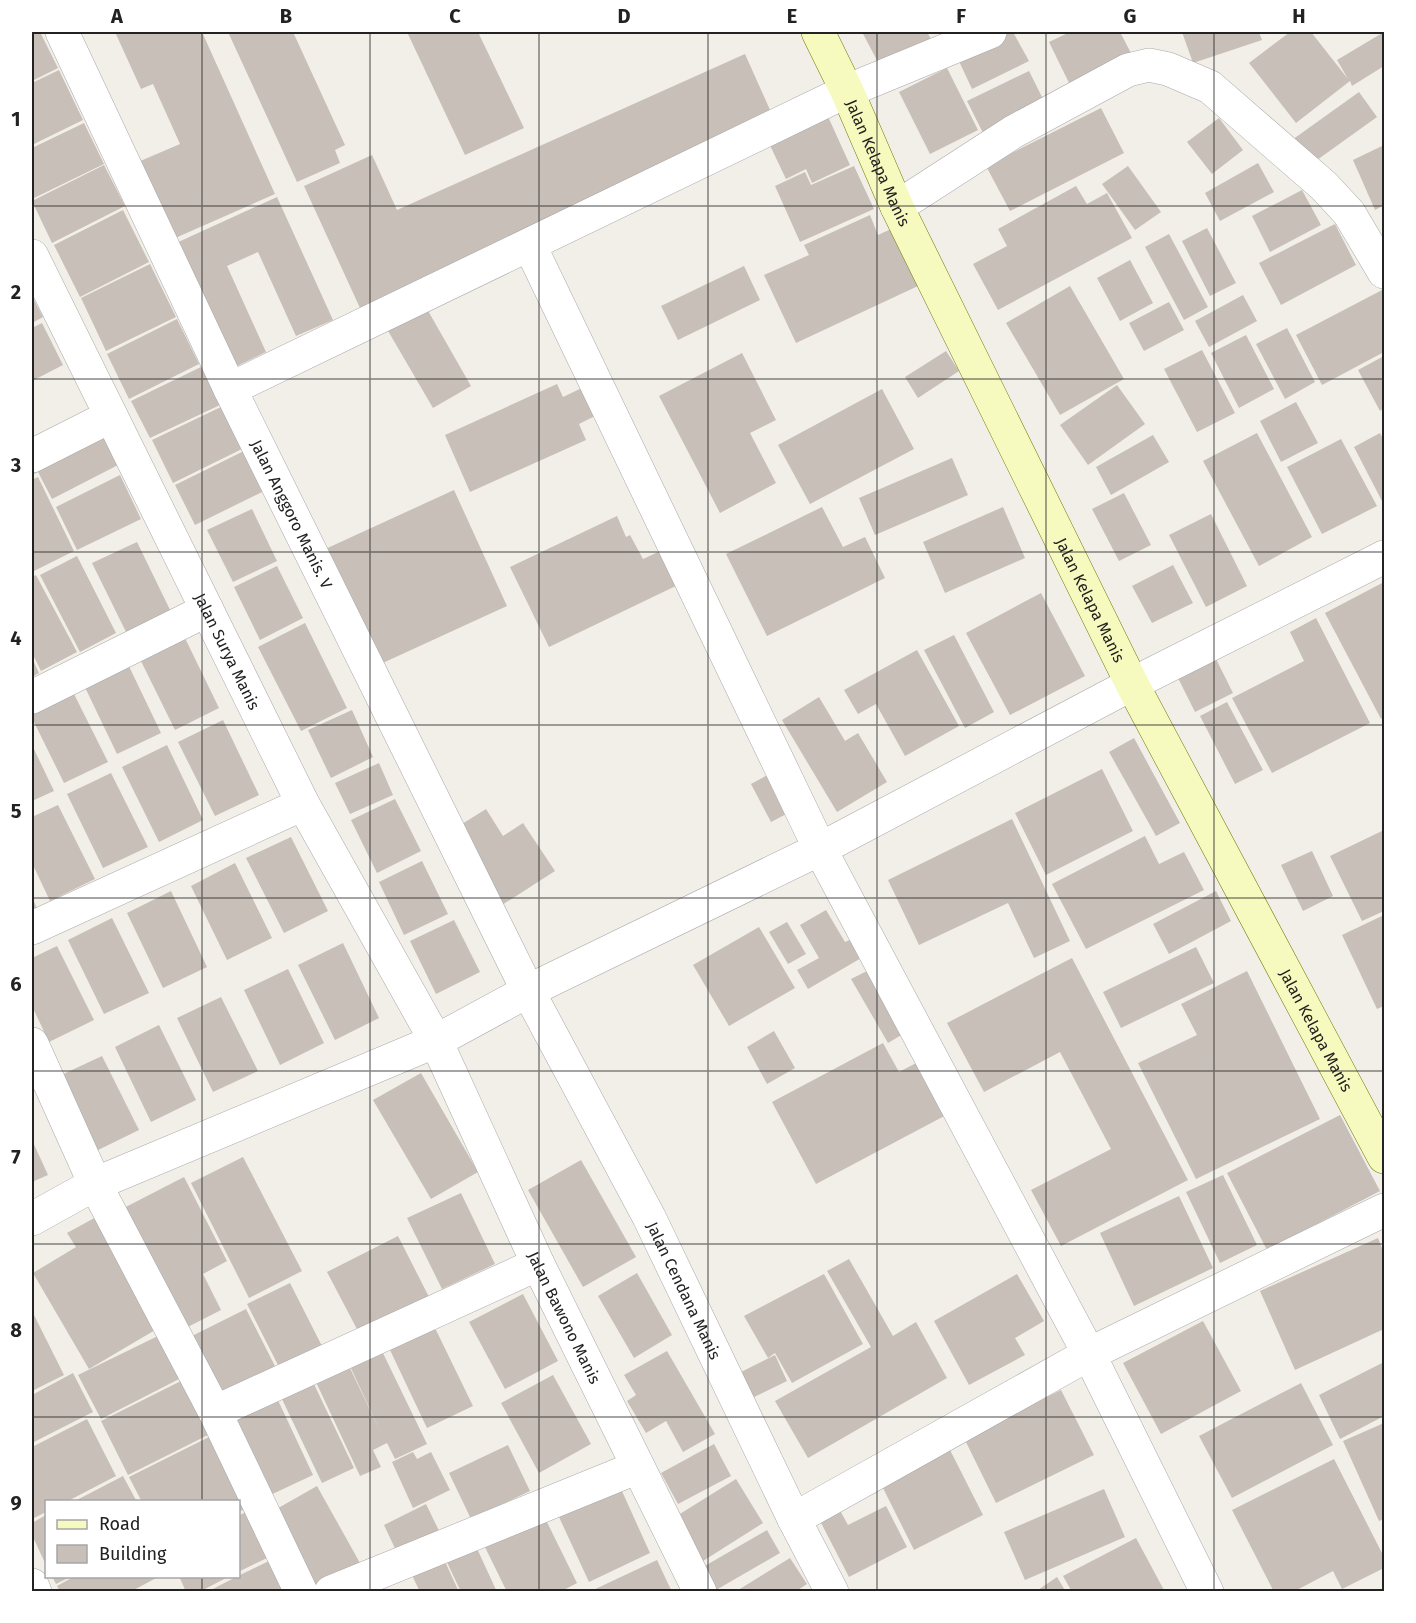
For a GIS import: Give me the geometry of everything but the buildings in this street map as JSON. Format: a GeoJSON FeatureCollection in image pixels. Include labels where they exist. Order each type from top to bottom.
{"type":"FeatureCollection","features":[{"type":"Feature","properties":{"kind":"street","name":"Jalan Anggoro Manis. V"},"geometry":{"type":"LineString","coordinates":[[62,32],[230,389],[528,992]]}},
{"type":"Feature","properties":{"kind":"street","name":"Jalan Kelapa Manis"},"geometry":{"type":"LineString","coordinates":[[818,32],[847,91],[897,207],[1132,684],[1384,1157]]}},
{"type":"Feature","properties":{"kind":"street"},"geometry":{"type":"LineString","coordinates":[[230,389],[847,91],[990,32]]}},
{"type":"Feature","properties":{"kind":"street"},"geometry":{"type":"LineString","coordinates":[[897,207],[1013,132],[1128,70],[1149,65],[1168,69],[1210,87],[1324,186],[1349,213],[1384,272]]}},
{"type":"Feature","properties":{"kind":"street"},"geometry":{"type":"LineString","coordinates":[[530,246],[820,849],[1089,1354],[1207,1592]]}},
{"type":"Feature","properties":{"kind":"street","name":"Jalan Surya Manis"},"geometry":{"type":"LineString","coordinates":[[32,256],[303,804],[436,1041]]}},
{"type":"Feature","properties":{"kind":"street"},"geometry":{"type":"LineString","coordinates":[[32,456],[111,416]]}},
{"type":"Feature","properties":{"kind":"street"},"geometry":{"type":"LineString","coordinates":[[32,1219],[95,1184],[436,1041],[528,992],[820,849],[1132,684],[1384,557]]}},
{"type":"Feature","properties":{"kind":"street"},"geometry":{"type":"LineString","coordinates":[[32,697],[207,610]]}},
{"type":"Feature","properties":{"kind":"street"},"geometry":{"type":"LineString","coordinates":[[32,928],[303,804]]}},
{"type":"Feature","properties":{"kind":"street","name":"Jalan Cendana Manis"},"geometry":{"type":"LineString","coordinates":[[528,992],[649,1217],[794,1519],[832,1592]]}},
{"type":"Feature","properties":{"kind":"street","name":"Jalan Bawono Manis"},"geometry":{"type":"LineString","coordinates":[[436,1041],[538,1264],[700,1592]]}},
{"type":"Feature","properties":{"kind":"street"},"geometry":{"type":"LineString","coordinates":[[32,1044],[95,1184],[214,1412],[301,1592]]}},
{"type":"Feature","properties":{"kind":"street"},"geometry":{"type":"LineString","coordinates":[[794,1519],[1089,1354],[1384,1210]]}},
{"type":"Feature","properties":{"kind":"street"},"geometry":{"type":"LineString","coordinates":[[214,1412],[538,1264]]}},
{"type":"Feature","properties":{"kind":"street"},"geometry":{"type":"LineString","coordinates":[[331,1592],[638,1467]]}},
{"type":"Feature","properties":{"kind":"street"},"geometry":{"type":"LineString","coordinates":[[32,1584],[35,1592]]}}]}
